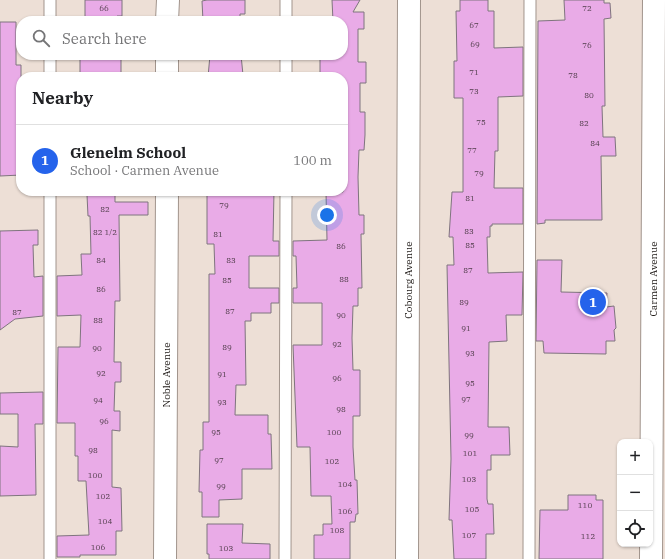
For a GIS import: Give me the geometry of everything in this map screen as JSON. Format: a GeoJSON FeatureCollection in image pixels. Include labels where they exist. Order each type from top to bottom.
{"type":"FeatureCollection","features":[{"type":"Feature","properties":{"kind":"street"},"geometry":{"type":"LineString","coordinates":[[167,16],[168,0]]}},
{"type":"Feature","properties":{"kind":"street","name":"Cobourg Avenue"},"geometry":{"type":"LineString","coordinates":[[407,559],[409,0]]}},
{"type":"Feature","properties":{"kind":"street","name":"Carmen Avenue"},"geometry":{"type":"LineString","coordinates":[[651,559],[654,0]]}},
{"type":"Feature","properties":{"kind":"street"},"geometry":{"type":"LineString","coordinates":[[167,60],[167,72]]}},
{"type":"Feature","properties":{"kind":"street","name":"Noble Avenue"},"geometry":{"type":"LineString","coordinates":[[165,559],[167,196]]}},
{"type":"Feature","properties":{"kind":"lane"},"geometry":{"type":"LineString","coordinates":[[50,0],[50,16]]}},
{"type":"Feature","properties":{"kind":"lane"},"geometry":{"type":"LineString","coordinates":[[286,0],[286,16]]}},
{"type":"Feature","properties":{"kind":"lane"},"geometry":{"type":"LineString","coordinates":[[529,559],[530,0]]}},
{"type":"Feature","properties":{"kind":"lane"},"geometry":{"type":"LineString","coordinates":[[50,60],[50,72]]}},
{"type":"Feature","properties":{"kind":"lane"},"geometry":{"type":"LineString","coordinates":[[286,60],[286,72]]}},
{"type":"Feature","properties":{"kind":"lane"},"geometry":{"type":"LineString","coordinates":[[50,196],[50,559]]}},
{"type":"Feature","properties":{"kind":"lane"},"geometry":{"type":"LineString","coordinates":[[285,559],[286,196]]}},
{"type":"Feature","properties":{"kind":"building"},"geometry":{"type":"Polygon","coordinates":[[[85,0],[122,0],[122,16],[85,16],[85,0]]]}},
{"type":"Feature","properties":{"kind":"building"},"geometry":{"type":"Polygon","coordinates":[[[245,0],[245,14],[240,14],[240,16],[203,16],[202,1],[245,0]]]}},
{"type":"Feature","properties":{"kind":"building"},"geometry":{"type":"Polygon","coordinates":[[[332,0],[360,0],[353,12],[364,12],[364,29],[358,29],[358,62],[366,62],[366,83],[360,83],[360,112],[365,112],[365,135],[364,150],[359,150],[358,177],[359,215],[364,215],[364,234],[361,234],[362,288],[358,288],[358,306],[353,306],[352,338],[353,370],[360,370],[360,416],[353,416],[353,447],[355,480],[357,480],[358,514],[356,514],[355,522],[350,522],[350,559],[314,559],[314,535],[323,535],[323,524],[332,524],[331,496],[311,496],[310,447],[297,447],[293,345],[322,345],[322,303],[293,303],[293,288],[297,288],[296,256],[293,256],[293,241],[327,240],[326,196],[348,196],[348,72],[320,72],[320,60],[348,60],[348,16],[333,16],[332,0]]]}},
{"type":"Feature","properties":{"kind":"building"},"geometry":{"type":"Polygon","coordinates":[[[460,0],[488,0],[488,11],[494,11],[494,48],[523,47],[523,96],[498,97],[498,151],[495,151],[494,188],[523,188],[523,224],[492,224],[492,226],[490,226],[490,237],[487,237],[488,273],[523,272],[522,315],[506,315],[507,341],[489,342],[488,427],[509,427],[510,455],[491,455],[491,470],[487,470],[487,499],[488,504],[493,504],[494,534],[486,534],[486,559],[454,559],[452,520],[449,520],[451,459],[447,265],[454,265],[453,237],[449,237],[452,192],[463,192],[463,98],[454,98],[454,61],[457,61],[456,11],[460,11],[460,0]]]}},
{"type":"Feature","properties":{"kind":"building"},"geometry":{"type":"Polygon","coordinates":[[[564,0],[604,0],[604,3],[610,3],[611,18],[604,19],[605,106],[602,106],[603,137],[615,137],[616,156],[601,156],[602,220],[545,220],[545,223],[537,224],[538,21],[565,20],[564,0]]]}},
{"type":"Feature","properties":{"kind":"building"},"geometry":{"type":"Polygon","coordinates":[[[0,22],[16,22],[16,65],[21,65],[21,72],[16,72],[16,175],[0,176],[0,22]]]}},
{"type":"Feature","properties":{"kind":"building"},"geometry":{"type":"Polygon","coordinates":[[[80,60],[121,60],[121,72],[80,72],[80,60]]]}},
{"type":"Feature","properties":{"kind":"building"},"geometry":{"type":"Polygon","coordinates":[[[210,60],[242,60],[243,72],[208,72],[210,60]]]}},
{"type":"Feature","properties":{"kind":"building"},"geometry":{"type":"Polygon","coordinates":[[[87,196],[115,196],[115,202],[148,202],[148,215],[119,215],[120,301],[115,301],[114,362],[121,362],[121,382],[115,382],[114,411],[120,411],[120,431],[112,430],[112,487],[121,488],[122,531],[116,531],[116,555],[80,555],[80,557],[57,557],[57,536],[89,535],[86,481],[78,481],[78,456],[75,456],[75,423],[57,423],[58,347],[80,347],[81,315],[57,316],[57,276],[82,275],[81,254],[91,254],[90,216],[88,216],[87,196]]]}},
{"type":"Feature","properties":{"kind":"building"},"geometry":{"type":"Polygon","coordinates":[[[207,196],[274,196],[273,241],[279,241],[279,256],[249,256],[249,288],[279,288],[279,303],[271,303],[271,313],[251,313],[251,321],[245,321],[246,385],[236,385],[235,415],[268,415],[268,434],[271,434],[272,469],[242,469],[242,499],[219,500],[219,517],[202,517],[202,492],[199,492],[200,450],[203,450],[203,422],[209,422],[209,274],[215,274],[214,244],[207,244],[207,196]]]}},
{"type":"Feature","properties":{"kind":"building"},"geometry":{"type":"Polygon","coordinates":[[[38,230],[38,245],[33,245],[34,277],[43,276],[43,316],[15,319],[0,330],[0,231],[38,230]]]}},
{"type":"Feature","properties":{"kind":"building"},"geometry":{"type":"Polygon","coordinates":[[[537,260],[562,260],[561,292],[607,293],[606,307],[614,306],[616,328],[614,330],[615,341],[606,341],[606,354],[544,353],[543,341],[536,341],[537,260]]]}},
{"type":"Feature","properties":{"kind":"building"},"geometry":{"type":"Polygon","coordinates":[[[43,392],[43,424],[35,424],[36,495],[0,496],[0,446],[18,447],[18,414],[0,414],[0,393],[43,392]]]}},
{"type":"Feature","properties":{"kind":"building"},"geometry":{"type":"Polygon","coordinates":[[[568,495],[596,495],[596,500],[603,500],[603,559],[539,559],[540,510],[568,510],[568,495]]]}},
{"type":"Feature","properties":{"kind":"building"},"geometry":{"type":"Polygon","coordinates":[[[207,524],[243,524],[242,543],[270,544],[270,559],[209,559],[209,554],[207,554],[207,524]]]}},
{"type":"Feature","properties":{"kind":"place","name":"Glenelm School"},"geometry":{"type":"Point","coordinates":[593,302]}}]}
